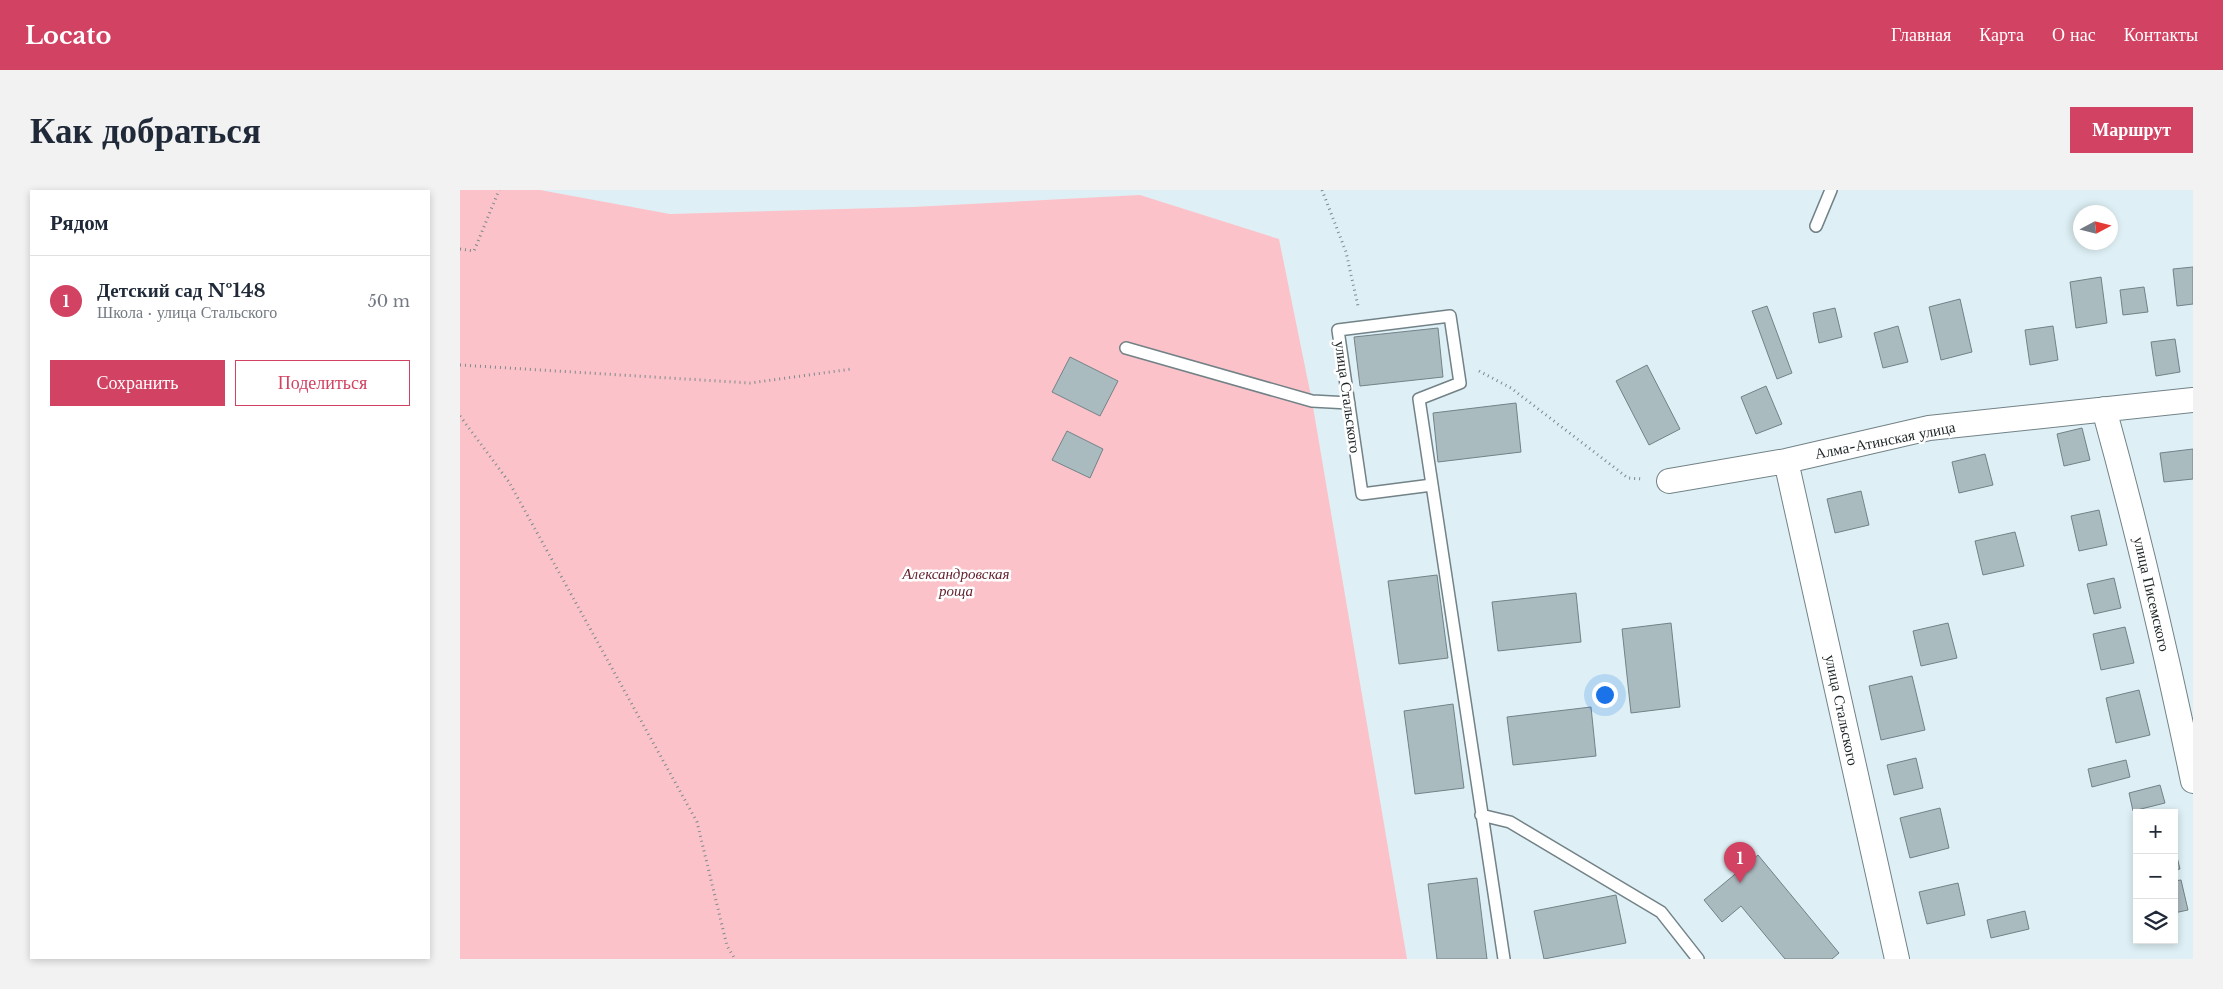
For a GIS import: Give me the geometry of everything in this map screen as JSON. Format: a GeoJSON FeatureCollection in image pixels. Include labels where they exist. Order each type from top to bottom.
{"type":"FeatureCollection","features":[{"type":"Feature","properties":{"kind":"street","name":"Алма-Атинская улица"},"geometry":{"type":"LineString","coordinates":[[1669,481],[1786,460],[1929,428],[2193,400]]}},
{"type":"Feature","properties":{"kind":"street","name":"улица Писемского"},"geometry":{"type":"LineString","coordinates":[[2104,409],[2136,523],[2193,781]]}},
{"type":"Feature","properties":{"kind":"street","name":"улица Стальского"},"geometry":{"type":"LineString","coordinates":[[1786,460],[1897,959]]}},
{"type":"Feature","properties":{"kind":"lane"},"geometry":{"type":"LineString","coordinates":[[1816,226],[1831,190]]}},
{"type":"Feature","properties":{"kind":"lane","name":"улица Стальского"},"geometry":{"type":"LineString","coordinates":[[1432,485],[1362,494],[1338,330],[1450,316],[1460,383],[1419,399],[1504,959]]}},
{"type":"Feature","properties":{"kind":"lane"},"geometry":{"type":"LineString","coordinates":[[1126,348],[1312,401],[1348,403]]}},
{"type":"Feature","properties":{"kind":"lane"},"geometry":{"type":"LineString","coordinates":[[1481,815],[1510,822],[1661,912],[1698,959]]}},
{"type":"Feature","properties":{"kind":"path"},"geometry":{"type":"LineString","coordinates":[[460,249],[474,251],[499,190]]}},
{"type":"Feature","properties":{"kind":"path"},"geometry":{"type":"LineString","coordinates":[[1322,190],[1346,252],[1363,326]]}},
{"type":"Feature","properties":{"kind":"path"},"geometry":{"type":"LineString","coordinates":[[1456,359],[1511,388],[1628,478],[1669,481]]}},
{"type":"Feature","properties":{"kind":"path"},"geometry":{"type":"LineString","coordinates":[[460,365],[750,383],[852,369]]}},
{"type":"Feature","properties":{"kind":"path"},"geometry":{"type":"LineString","coordinates":[[460,416],[509,482],[697,822],[727,946],[735,959]]}},
{"type":"Feature","properties":{"kind":"green space","name":"Александровская роща"},"geometry":{"type":"Polygon","coordinates":[[[460,190],[540,190],[670,214],[913,207],[1140,195],[1279,239],[1312,401],[1407,959],[460,959],[460,190]]]}},
{"type":"Feature","properties":{"kind":"building"},"geometry":{"type":"Polygon","coordinates":[[[2193,267],[2193,304],[2177,306],[2173,269],[2193,267]]]}},
{"type":"Feature","properties":{"kind":"building"},"geometry":{"type":"Polygon","coordinates":[[[2101,277],[2107,323],[2076,328],[2070,282],[2101,277]]]}},
{"type":"Feature","properties":{"kind":"building"},"geometry":{"type":"Polygon","coordinates":[[[2144,287],[2148,312],[2123,315],[2120,290],[2144,287]]]}},
{"type":"Feature","properties":{"kind":"building"},"geometry":{"type":"Polygon","coordinates":[[[1960,299],[1972,352],[1941,360],[1929,307],[1960,299]]]}},
{"type":"Feature","properties":{"kind":"building"},"geometry":{"type":"Polygon","coordinates":[[[1767,306],[1792,373],[1777,379],[1752,311],[1767,306]]]}},
{"type":"Feature","properties":{"kind":"building"},"geometry":{"type":"Polygon","coordinates":[[[1835,308],[1842,337],[1819,343],[1813,313],[1835,308]]]}},
{"type":"Feature","properties":{"kind":"building"},"geometry":{"type":"Polygon","coordinates":[[[1898,326],[1908,362],[1883,368],[1874,333],[1898,326]]]}},
{"type":"Feature","properties":{"kind":"building"},"geometry":{"type":"Polygon","coordinates":[[[2053,326],[2058,360],[2030,365],[2025,330],[2053,326]]]}},
{"type":"Feature","properties":{"kind":"building"},"geometry":{"type":"Polygon","coordinates":[[[1438,328],[1443,377],[1360,386],[1354,337],[1438,328]]]}},
{"type":"Feature","properties":{"kind":"building"},"geometry":{"type":"Polygon","coordinates":[[[2175,339],[2180,372],[2156,376],[2151,342],[2175,339]]]}},
{"type":"Feature","properties":{"kind":"building"},"geometry":{"type":"Polygon","coordinates":[[[1070,357],[1118,381],[1100,416],[1052,392],[1070,357]]]}},
{"type":"Feature","properties":{"kind":"building"},"geometry":{"type":"Polygon","coordinates":[[[1647,365],[1680,429],[1649,445],[1616,381],[1647,365]]]}},
{"type":"Feature","properties":{"kind":"building"},"geometry":{"type":"Polygon","coordinates":[[[1766,386],[1782,424],[1756,434],[1741,397],[1766,386]]]}},
{"type":"Feature","properties":{"kind":"building"},"geometry":{"type":"Polygon","coordinates":[[[1516,403],[1521,452],[1438,462],[1433,413],[1516,403]]]}},
{"type":"Feature","properties":{"kind":"building"},"geometry":{"type":"Polygon","coordinates":[[[2082,428],[2090,460],[2064,466],[2057,434],[2082,428]]]}},
{"type":"Feature","properties":{"kind":"building"},"geometry":{"type":"Polygon","coordinates":[[[1067,431],[1103,449],[1090,478],[1052,460],[1067,431]]]}},
{"type":"Feature","properties":{"kind":"building"},"geometry":{"type":"Polygon","coordinates":[[[2193,449],[2193,479],[2164,482],[2160,453],[2193,449]]]}},
{"type":"Feature","properties":{"kind":"building"},"geometry":{"type":"Polygon","coordinates":[[[1985,454],[1993,485],[1959,493],[1952,462],[1985,454]]]}},
{"type":"Feature","properties":{"kind":"building"},"geometry":{"type":"Polygon","coordinates":[[[1861,491],[1869,525],[1835,533],[1827,499],[1861,491]]]}},
{"type":"Feature","properties":{"kind":"building"},"geometry":{"type":"Polygon","coordinates":[[[2099,510],[2107,545],[2079,551],[2071,516],[2099,510]]]}},
{"type":"Feature","properties":{"kind":"building"},"geometry":{"type":"Polygon","coordinates":[[[2015,532],[2024,566],[1983,575],[1975,541],[2015,532]]]}},
{"type":"Feature","properties":{"kind":"building"},"geometry":{"type":"Polygon","coordinates":[[[1437,575],[1448,658],[1399,664],[1388,581],[1437,575]]]}},
{"type":"Feature","properties":{"kind":"building"},"geometry":{"type":"Polygon","coordinates":[[[2114,578],[2121,608],[2094,614],[2087,584],[2114,578]]]}},
{"type":"Feature","properties":{"kind":"building"},"geometry":{"type":"Polygon","coordinates":[[[1576,593],[1581,642],[1498,651],[1492,602],[1576,593]]]}},
{"type":"Feature","properties":{"kind":"building"},"geometry":{"type":"Polygon","coordinates":[[[1671,623],[1680,707],[1631,713],[1622,629],[1671,623]]]}},
{"type":"Feature","properties":{"kind":"building"},"geometry":{"type":"Polygon","coordinates":[[[1948,623],[1957,658],[1921,666],[1913,631],[1948,623]]]}},
{"type":"Feature","properties":{"kind":"building"},"geometry":{"type":"Polygon","coordinates":[[[2125,627],[2134,663],[2101,670],[2093,634],[2125,627]]]}},
{"type":"Feature","properties":{"kind":"building"},"geometry":{"type":"Polygon","coordinates":[[[1912,676],[1925,730],[1881,740],[1869,686],[1912,676]]]}},
{"type":"Feature","properties":{"kind":"building"},"geometry":{"type":"Polygon","coordinates":[[[2139,690],[2150,735],[2116,743],[2106,698],[2139,690]]]}},
{"type":"Feature","properties":{"kind":"building"},"geometry":{"type":"Polygon","coordinates":[[[1453,704],[1464,788],[1415,794],[1404,711],[1453,704]]]}},
{"type":"Feature","properties":{"kind":"building"},"geometry":{"type":"Polygon","coordinates":[[[1591,707],[1596,756],[1513,765],[1507,717],[1591,707]]]}},
{"type":"Feature","properties":{"kind":"building"},"geometry":{"type":"Polygon","coordinates":[[[1916,758],[1923,788],[1894,795],[1887,765],[1916,758]]]}},
{"type":"Feature","properties":{"kind":"building"},"geometry":{"type":"Polygon","coordinates":[[[2126,760],[2130,777],[2092,787],[2088,769],[2126,760]]]}},
{"type":"Feature","properties":{"kind":"building"},"geometry":{"type":"Polygon","coordinates":[[[2160,785],[2165,803],[2133,809],[2133,811],[2129,793],[2160,785]]]}},
{"type":"Feature","properties":{"kind":"building"},"geometry":{"type":"Polygon","coordinates":[[[1940,808],[1949,848],[1910,858],[1900,818],[1940,808]]]}},
{"type":"Feature","properties":{"kind":"building"},"geometry":{"type":"Polygon","coordinates":[[[1758,855],[1839,953],[1832,959],[1785,959],[1741,906],[1722,922],[1704,900],[1758,855]]]}},
{"type":"Feature","properties":{"kind":"building"},"geometry":{"type":"Polygon","coordinates":[[[1477,878],[1487,959],[1437,959],[1428,884],[1477,878]]]}},
{"type":"Feature","properties":{"kind":"building"},"geometry":{"type":"Polygon","coordinates":[[[2178,880],[2181,880],[2188,910],[2178,912],[2178,899],[2178,880]]]}},
{"type":"Feature","properties":{"kind":"building"},"geometry":{"type":"Polygon","coordinates":[[[1958,883],[1965,915],[1927,924],[1919,892],[1958,883]]]}},
{"type":"Feature","properties":{"kind":"building"},"geometry":{"type":"Polygon","coordinates":[[[1616,895],[1626,943],[1544,959],[1534,911],[1616,895]]]}},
{"type":"Feature","properties":{"kind":"building"},"geometry":{"type":"Polygon","coordinates":[[[2025,911],[2029,929],[1991,938],[1987,920],[2025,911]]]}},
{"type":"Feature","properties":{"kind":"place","name":"Детский сад №148"},"geometry":{"type":"Point","coordinates":[1740,883]}}]}
